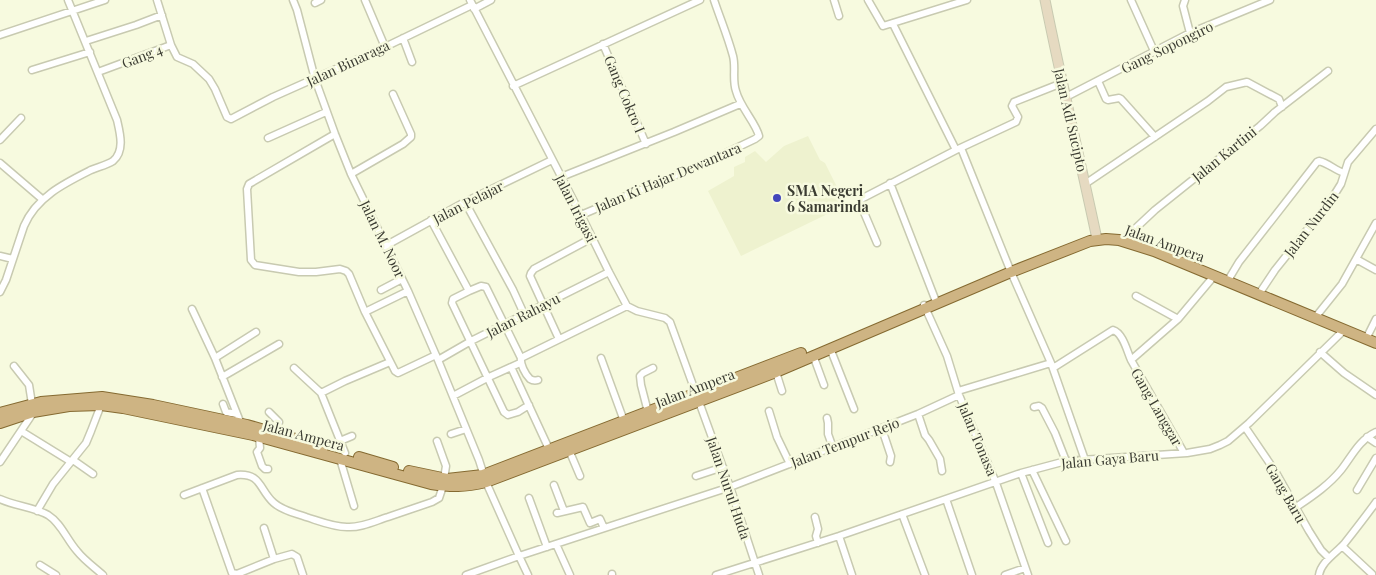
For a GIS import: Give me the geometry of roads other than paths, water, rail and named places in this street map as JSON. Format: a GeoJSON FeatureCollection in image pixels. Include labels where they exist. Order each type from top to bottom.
{"type":"FeatureCollection","features":[{"type":"Feature","properties":{"kind":"main road","name":"Jalan Ampera"},"geometry":{"type":"LineString","coordinates":[[0,422],[33,408],[41,402],[102,397],[153,405],[241,424],[342,456],[378,470],[444,482],[456,487],[473,485],[484,478],[549,449],[648,412],[776,372],[936,301],[1097,237],[1124,239],[1150,245],[1230,277],[1344,330],[1370,338]]}},
{"type":"Feature","properties":{"kind":"main road","name":"Jalan Ampera"},"geometry":{"type":"LineString","coordinates":[[1124,239],[1214,276],[1318,314],[1370,338],[1376,343]]}},
{"type":"Feature","properties":{"kind":"main road","name":"Jalan Ampera"},"geometry":{"type":"LineString","coordinates":[[484,478],[569,450],[781,362],[925,306]]}},
{"type":"Feature","properties":{"kind":"main road","name":"Jalan Ampera"},"geometry":{"type":"LineString","coordinates":[[0,414],[33,408],[100,405],[161,415],[259,437],[282,438]]}},
{"type":"Feature","properties":{"kind":"street"},"geometry":{"type":"LineString","coordinates":[[0,292],[6,280],[27,218],[42,199],[69,181],[113,161],[120,145],[120,132],[117,120],[68,0]]}},
{"type":"Feature","properties":{"kind":"street"},"geometry":{"type":"LineString","coordinates":[[0,35],[105,0]]}},
{"type":"Feature","properties":{"kind":"street","name":"Gang 4"},"geometry":{"type":"LineString","coordinates":[[98,72],[170,45],[157,0]]}},
{"type":"Feature","properties":{"kind":"street","name":"Jalan M. Noor"},"geometry":{"type":"LineString","coordinates":[[293,0],[315,79],[351,174],[437,357],[479,460],[484,478],[528,575]]}},
{"type":"Feature","properties":{"kind":"street"},"geometry":{"type":"LineString","coordinates":[[365,0],[385,47]]}},
{"type":"Feature","properties":{"kind":"street","name":"Jalan Binaraga"},"geometry":{"type":"LineString","coordinates":[[170,45],[176,57],[193,64],[209,79],[227,117],[231,119],[273,97],[385,47],[472,5],[491,0]]}},
{"type":"Feature","properties":{"kind":"street"},"geometry":{"type":"LineString","coordinates":[[513,86],[700,0]]}},
{"type":"Feature","properties":{"kind":"street"},"geometry":{"type":"LineString","coordinates":[[563,176],[646,144],[740,104],[734,85],[733,55],[714,0]]}},
{"type":"Feature","properties":{"kind":"street"},"geometry":{"type":"LineString","coordinates":[[834,0],[840,16]]}},
{"type":"Feature","properties":{"kind":"street"},"geometry":{"type":"LineString","coordinates":[[868,0],[882,26],[967,0]]}},
{"type":"Feature","properties":{"kind":"street"},"geometry":{"type":"LineString","coordinates":[[936,0],[940,8]]}},
{"type":"Feature","properties":{"kind":"street","name":"Jalan Adi Sucipto"},"geometry":{"type":"LineString","coordinates":[[1045,0],[1097,237]]}},
{"type":"Feature","properties":{"kind":"street"},"geometry":{"type":"LineString","coordinates":[[1131,0],[1154,51]]}},
{"type":"Feature","properties":{"kind":"street"},"geometry":{"type":"LineString","coordinates":[[1185,0],[1182,6],[1190,33]]}},
{"type":"Feature","properties":{"kind":"street","name":"Gang Sopongiro"},"geometry":{"type":"LineString","coordinates":[[1066,97],[1190,33],[1270,0]]}},
{"type":"Feature","properties":{"kind":"street","name":"Jalan Irigasi"},"geometry":{"type":"LineString","coordinates":[[472,5],[552,160],[563,176],[608,272],[627,306]]}},
{"type":"Feature","properties":{"kind":"street"},"geometry":{"type":"LineString","coordinates":[[86,42],[162,15]]}},
{"type":"Feature","properties":{"kind":"street"},"geometry":{"type":"LineString","coordinates":[[893,24],[958,149],[1052,365],[1085,460]]}},
{"type":"Feature","properties":{"kind":"street"},"geometry":{"type":"LineString","coordinates":[[403,38],[412,62]]}},
{"type":"Feature","properties":{"kind":"street","name":"Gang Cokro I"},"geometry":{"type":"LineString","coordinates":[[603,44],[646,144]]}},
{"type":"Feature","properties":{"kind":"street"},"geometry":{"type":"LineString","coordinates":[[32,70],[90,52]]}},
{"type":"Feature","properties":{"kind":"street","name":"Jalan Kartini"},"geometry":{"type":"LineString","coordinates":[[1124,239],[1155,210],[1328,71]]}},
{"type":"Feature","properties":{"kind":"street"},"geometry":{"type":"LineString","coordinates":[[1098,81],[1106,99],[1121,99],[1155,137]]}},
{"type":"Feature","properties":{"kind":"street"},"geometry":{"type":"LineString","coordinates":[[1085,184],[1226,87],[1245,82],[1250,83],[1278,98],[1282,107]]}},
{"type":"Feature","properties":{"kind":"street"},"geometry":{"type":"LineString","coordinates":[[877,243],[860,201],[862,198],[1016,122],[1018,117],[1012,106],[1014,102],[1062,83]]}},
{"type":"Feature","properties":{"kind":"street"},"geometry":{"type":"LineString","coordinates":[[351,174],[403,144],[411,136],[393,94]]}},
{"type":"Feature","properties":{"kind":"street","name":"Jalan Ki Hajar Dewantara"},"geometry":{"type":"LineString","coordinates":[[581,215],[755,140],[759,134],[740,104]]}},
{"type":"Feature","properties":{"kind":"street"},"geometry":{"type":"LineString","coordinates":[[268,138],[326,112]]}},
{"type":"Feature","properties":{"kind":"street"},"geometry":{"type":"LineString","coordinates":[[0,140],[22,118]]}},
{"type":"Feature","properties":{"kind":"street","name":"Jalan Nurdin"},"geometry":{"type":"LineString","coordinates":[[1260,292],[1275,270],[1331,200],[1341,184],[1350,160],[1376,129]]}},
{"type":"Feature","properties":{"kind":"street"},"geometry":{"type":"LineString","coordinates":[[321,393],[390,362],[365,312],[349,274],[344,270],[299,272],[255,265],[250,255],[247,189],[249,184],[335,134]]}},
{"type":"Feature","properties":{"kind":"street","name":"Jalan Pelajar"},"geometry":{"type":"LineString","coordinates":[[385,246],[466,202],[552,160]]}},
{"type":"Feature","properties":{"kind":"street"},"geometry":{"type":"LineString","coordinates":[[1230,277],[1239,262],[1318,161],[1322,161],[1344,173]]}},
{"type":"Feature","properties":{"kind":"street"},"geometry":{"type":"LineString","coordinates":[[0,163],[42,199]]}},
{"type":"Feature","properties":{"kind":"street"},"geometry":{"type":"LineString","coordinates":[[890,184],[936,301]]}},
{"type":"Feature","properties":{"kind":"street"},"geometry":{"type":"LineString","coordinates":[[466,202],[524,314]]}},
{"type":"Feature","properties":{"kind":"street"},"geometry":{"type":"LineString","coordinates":[[432,220],[469,291]]}},
{"type":"Feature","properties":{"kind":"street"},"geometry":{"type":"LineString","coordinates":[[1318,314],[1342,284],[1376,223]]}},
{"type":"Feature","properties":{"kind":"street"},"geometry":{"type":"LineString","coordinates":[[560,339],[530,276],[534,270],[592,238]]}},
{"type":"Feature","properties":{"kind":"street"},"geometry":{"type":"LineString","coordinates":[[0,256],[13,259]]}},
{"type":"Feature","properties":{"kind":"street"},"geometry":{"type":"LineString","coordinates":[[1356,259],[1376,270]]}},
{"type":"Feature","properties":{"kind":"street","name":"Jalan Rahayu"},"geometry":{"type":"LineString","coordinates":[[390,362],[395,372],[398,373],[437,357],[608,272]]}},
{"type":"Feature","properties":{"kind":"street"},"geometry":{"type":"LineString","coordinates":[[1131,360],[1178,319],[1214,276]]}},
{"type":"Feature","properties":{"kind":"street"},"geometry":{"type":"LineString","coordinates":[[381,290],[402,279]]}},
{"type":"Feature","properties":{"kind":"street"},"geometry":{"type":"LineString","coordinates":[[530,405],[515,414],[508,416],[506,414],[452,302],[454,299],[481,286],[486,287],[530,378],[534,381],[538,380]]}},
{"type":"Feature","properties":{"kind":"street"},"geometry":{"type":"LineString","coordinates":[[365,312],[408,292]]}},
{"type":"Feature","properties":{"kind":"street"},"geometry":{"type":"LineString","coordinates":[[1136,296],[1178,319]]}},
{"type":"Feature","properties":{"kind":"street"},"geometry":{"type":"LineString","coordinates":[[453,396],[627,306],[637,311],[668,319],[697,397]]}},
{"type":"Feature","properties":{"kind":"street","name":"Jalan Tonasa"},"geometry":{"type":"LineString","coordinates":[[925,306],[947,356],[959,393],[996,483],[1027,572]]}},
{"type":"Feature","properties":{"kind":"street"},"geometry":{"type":"LineString","coordinates":[[192,309],[215,358],[241,424]]}},
{"type":"Feature","properties":{"kind":"street"},"geometry":{"type":"LineString","coordinates":[[1370,338],[1376,319]]}},
{"type":"Feature","properties":{"kind":"street","name":"Gang Langgar"},"geometry":{"type":"LineString","coordinates":[[1052,365],[1116,330],[1120,334],[1133,366],[1184,453]]}},
{"type":"Feature","properties":{"kind":"street","name":"Jalan Gaya Baru"},"geometry":{"type":"LineString","coordinates":[[716,575],[732,572],[1021,473],[1066,461],[1184,453],[1210,449],[1228,441],[1244,427],[1344,330]]}},
{"type":"Feature","properties":{"kind":"street"},"geometry":{"type":"LineString","coordinates":[[215,358],[256,332]]}},
{"type":"Feature","properties":{"kind":"street"},"geometry":{"type":"LineString","coordinates":[[222,377],[279,344]]}},
{"type":"Feature","properties":{"kind":"street"},"geometry":{"type":"LineString","coordinates":[[830,348],[854,409]]}},
{"type":"Feature","properties":{"kind":"street"},"geometry":{"type":"LineString","coordinates":[[1320,352],[1344,373],[1376,395]]}},
{"type":"Feature","properties":{"kind":"street"},"geometry":{"type":"LineString","coordinates":[[813,355],[824,384]]}},
{"type":"Feature","properties":{"kind":"street"},"geometry":{"type":"LineString","coordinates":[[601,358],[624,421]]}},
{"type":"Feature","properties":{"kind":"street","name":"Jalan Tempur Rejo"},"geometry":{"type":"LineString","coordinates":[[466,575],[474,574],[518,556],[730,487],[918,414],[959,393],[1052,365]]}},
{"type":"Feature","properties":{"kind":"street"},"geometry":{"type":"LineString","coordinates":[[0,462],[21,431],[33,408],[29,386],[14,366]]}},
{"type":"Feature","properties":{"kind":"street"},"geometry":{"type":"LineString","coordinates":[[511,367],[549,449]]}},
{"type":"Feature","properties":{"kind":"street"},"geometry":{"type":"LineString","coordinates":[[294,368],[321,393],[340,441],[354,506]]}},
{"type":"Feature","properties":{"kind":"street"},"geometry":{"type":"LineString","coordinates":[[648,412],[640,376],[653,368]]}},
{"type":"Feature","properties":{"kind":"street"},"geometry":{"type":"LineString","coordinates":[[776,372],[782,391]]}},
{"type":"Feature","properties":{"kind":"street","name":"Jalan Nurul Huda"},"geometry":{"type":"LineString","coordinates":[[697,397],[759,562],[759,575]]}},
{"type":"Feature","properties":{"kind":"street"},"geometry":{"type":"LineString","coordinates":[[223,404],[226,412],[237,414]]}},
{"type":"Feature","properties":{"kind":"street"},"geometry":{"type":"LineString","coordinates":[[37,511],[70,460],[86,443],[100,405]]}},
{"type":"Feature","properties":{"kind":"street"},"geometry":{"type":"LineString","coordinates":[[1034,407],[1039,406],[1042,408],[1055,432],[1066,461]]}},
{"type":"Feature","properties":{"kind":"street"},"geometry":{"type":"LineString","coordinates":[[769,411],[790,464]]}},
{"type":"Feature","properties":{"kind":"street"},"geometry":{"type":"LineString","coordinates":[[269,412],[279,422],[282,438]]}},
{"type":"Feature","properties":{"kind":"street"},"geometry":{"type":"LineString","coordinates":[[918,414],[925,435],[940,459],[942,471]]}},
{"type":"Feature","properties":{"kind":"street"},"geometry":{"type":"LineString","coordinates":[[827,418],[828,434],[833,448]]}},
{"type":"Feature","properties":{"kind":"street","name":"Gang Baru"},"geometry":{"type":"LineString","coordinates":[[1244,427],[1274,471],[1321,550],[1329,558]]}},
{"type":"Feature","properties":{"kind":"street"},"geometry":{"type":"LineString","coordinates":[[882,428],[891,456],[890,462]]}},
{"type":"Feature","properties":{"kind":"street"},"geometry":{"type":"LineString","coordinates":[[451,434],[466,429]]}},
{"type":"Feature","properties":{"kind":"street"},"geometry":{"type":"LineString","coordinates":[[21,431],[93,474]]}},
{"type":"Feature","properties":{"kind":"street"},"geometry":{"type":"LineString","coordinates":[[1295,508],[1331,480],[1341,470],[1361,442],[1376,432]]}},
{"type":"Feature","properties":{"kind":"street"},"geometry":{"type":"LineString","coordinates":[[340,441],[352,436]]}},
{"type":"Feature","properties":{"kind":"street"},"geometry":{"type":"LineString","coordinates":[[259,437],[260,448],[257,452],[262,466],[268,469]]}},
{"type":"Feature","properties":{"kind":"street"},"geometry":{"type":"LineString","coordinates":[[1367,437],[1376,443]]}},
{"type":"Feature","properties":{"kind":"street"},"geometry":{"type":"LineString","coordinates":[[184,495],[237,475],[250,476],[260,484],[272,501],[281,508],[335,526],[346,528],[360,526],[439,498],[446,466],[437,441]]}},
{"type":"Feature","properties":{"kind":"street"},"geometry":{"type":"LineString","coordinates":[[569,450],[580,476]]}},
{"type":"Feature","properties":{"kind":"street"},"geometry":{"type":"LineString","coordinates":[[1358,490],[1376,458]]}},
{"type":"Feature","properties":{"kind":"street"},"geometry":{"type":"LineString","coordinates":[[696,476],[723,467]]}},
{"type":"Feature","properties":{"kind":"street"},"geometry":{"type":"LineString","coordinates":[[1032,470],[1066,541]]}},
{"type":"Feature","properties":{"kind":"street"},"geometry":{"type":"LineString","coordinates":[[1021,473],[1048,543]]}},
{"type":"Feature","properties":{"kind":"street"},"geometry":{"type":"LineString","coordinates":[[554,485],[561,512],[582,506],[593,532]]}},
{"type":"Feature","properties":{"kind":"street"},"geometry":{"type":"LineString","coordinates":[[202,488],[232,573],[237,574],[292,554],[297,557],[303,575]]}},
{"type":"Feature","properties":{"kind":"street"},"geometry":{"type":"LineString","coordinates":[[530,498],[547,547]]}},
{"type":"Feature","properties":{"kind":"street"},"geometry":{"type":"LineString","coordinates":[[0,499],[50,516],[77,552],[103,575]]}},
{"type":"Feature","properties":{"kind":"street"},"geometry":{"type":"LineString","coordinates":[[946,499],[972,575]]}},
{"type":"Feature","properties":{"kind":"street"},"geometry":{"type":"LineString","coordinates":[[1319,575],[1320,570],[1329,558],[1342,546],[1376,502]]}},
{"type":"Feature","properties":{"kind":"street"},"geometry":{"type":"LineString","coordinates":[[902,514],[925,575]]}},
{"type":"Feature","properties":{"kind":"street"},"geometry":{"type":"LineString","coordinates":[[815,517],[818,529],[816,536],[818,543]]}},
{"type":"Feature","properties":{"kind":"street"},"geometry":{"type":"LineString","coordinates":[[590,522],[600,519],[604,528]]}},
{"type":"Feature","properties":{"kind":"street"},"geometry":{"type":"LineString","coordinates":[[264,528],[274,559]]}},
{"type":"Feature","properties":{"kind":"street"},"geometry":{"type":"LineString","coordinates":[[839,536],[852,575]]}},
{"type":"Feature","properties":{"kind":"street"},"geometry":{"type":"LineString","coordinates":[[556,544],[570,575]]}},
{"type":"Feature","properties":{"kind":"street"},"geometry":{"type":"LineString","coordinates":[[1342,546],[1372,574]]}},
{"type":"Feature","properties":{"kind":"street"},"geometry":{"type":"LineString","coordinates":[[40,565],[56,575]]}},
{"type":"Feature","properties":{"kind":"street"},"geometry":{"type":"LineString","coordinates":[[1005,575],[1027,572]]}},
{"type":"Feature","properties":{"kind":"place","name":"SMA Negeri 6 Samarinda"},"geometry":{"type":"Point","coordinates":[777,198]}}]}
